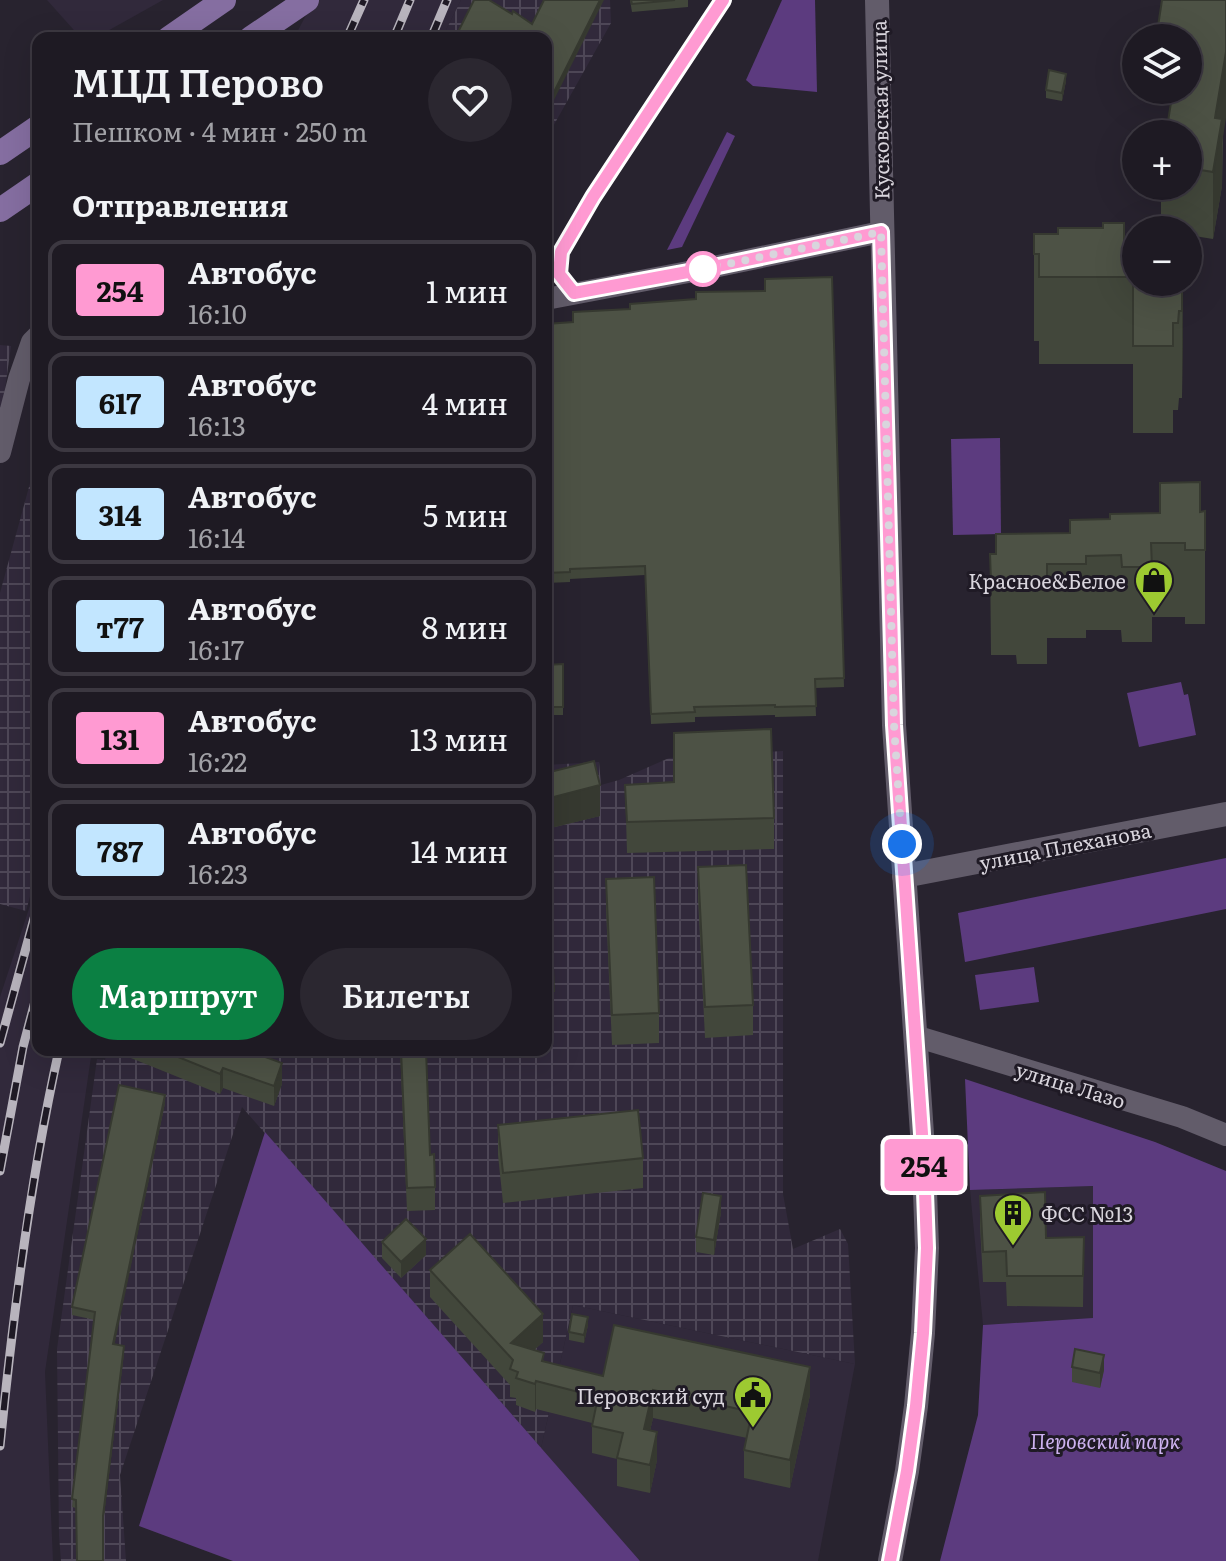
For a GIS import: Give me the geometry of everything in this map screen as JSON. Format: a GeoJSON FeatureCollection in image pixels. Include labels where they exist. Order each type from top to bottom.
{"type":"FeatureCollection","features":[{"type":"Feature","properties":{"kind":"main road"},"geometry":{"type":"LineString","coordinates":[[178,32],[224,0]]}},
{"type":"Feature","properties":{"kind":"main road"},"geometry":{"type":"LineString","coordinates":[[260,32],[307,0]]}},
{"type":"Feature","properties":{"kind":"main road"},"geometry":{"type":"LineString","coordinates":[[0,153],[32,131]]}},
{"type":"Feature","properties":{"kind":"main road"},"geometry":{"type":"LineString","coordinates":[[0,210],[32,188]]}},
{"type":"Feature","properties":{"kind":"street","name":"Кусковская улица"},"geometry":{"type":"LineString","coordinates":[[877,0],[894,725],[927,1248],[916,1406],[890,1561]]}},
{"type":"Feature","properties":{"kind":"street"},"geometry":{"type":"LineString","coordinates":[[552,298],[881,232]]}},
{"type":"Feature","properties":{"kind":"street"},"geometry":{"type":"LineString","coordinates":[[0,452],[32,342]]}},
{"type":"Feature","properties":{"kind":"street","name":"улица Плеханова"},"geometry":{"type":"LineString","coordinates":[[904,876],[1226,814]]}},
{"type":"Feature","properties":{"kind":"street","name":"улица Лазо"},"geometry":{"type":"LineString","coordinates":[[915,1036],[1182,1117],[1226,1135]]}},
{"type":"Feature","properties":{"kind":"shaded area"},"geometry":{"type":"Polygon","coordinates":[[[47,0],[163,0],[106,32],[76,32],[47,0]]]}},
{"type":"Feature","properties":{"kind":"shaded area"},"geometry":{"type":"Polygon","coordinates":[[[314,0],[461,0],[445,32],[297,32],[314,0]]]}},
{"type":"Feature","properties":{"kind":"shaded area"},"geometry":{"type":"Polygon","coordinates":[[[461,0],[610,0],[611,23],[552,128],[552,32],[445,32],[461,0]]]}},
{"type":"Feature","properties":{"kind":"shaded area"},"geometry":{"type":"Polygon","coordinates":[[[0,345],[11,346],[0,425],[0,345]]]}},
{"type":"Feature","properties":{"kind":"shaded area"},"geometry":{"type":"Polygon","coordinates":[[[32,476],[32,889],[26,911],[0,904],[0,593],[32,476]]]}},
{"type":"Feature","properties":{"kind":"shaded area"},"geometry":{"type":"Polygon","coordinates":[[[783,751],[783,1194],[793,1249],[840,1229],[848,1244],[855,1364],[573,1305],[541,1448],[242,1107],[120,1475],[126,1561],[61,1561],[57,1349],[97,1059],[105,1060],[106,1056],[552,1056],[552,765],[599,762],[601,785],[669,758],[783,751]]]}},
{"type":"Feature","properties":{"kind":"shaded area"},"geometry":{"type":"Polygon","coordinates":[[[32,899],[32,1056],[91,1056],[45,1372],[53,1561],[0,1561],[0,997],[32,899]]]}},
{"type":"Feature","properties":{"kind":"shaded area"},"geometry":{"type":"Polygon","coordinates":[[[1093,1186],[1093,1319],[983,1325],[970,1190],[1093,1186]]]}},
{"type":"Feature","properties":{"kind":"shaded area"},"geometry":{"type":"Polygon","coordinates":[[[573,1305],[855,1364],[818,1561],[640,1561],[541,1448],[573,1305]]]}},
{"type":"Feature","properties":{"kind":"green space"},"geometry":{"type":"Polygon","coordinates":[[[782,0],[815,0],[817,92],[753,86],[746,80],[782,0]]]}},
{"type":"Feature","properties":{"kind":"green space"},"geometry":{"type":"Polygon","coordinates":[[[727,132],[735,136],[682,247],[667,250],[727,132]]]}},
{"type":"Feature","properties":{"kind":"green space"},"geometry":{"type":"Polygon","coordinates":[[[1000,438],[1001,534],[953,535],[951,439],[1000,438]]]}},
{"type":"Feature","properties":{"kind":"green space"},"geometry":{"type":"Polygon","coordinates":[[[1181,682],[1184,695],[1188,694],[1196,735],[1139,747],[1127,693],[1181,682]]]}},
{"type":"Feature","properties":{"kind":"green space"},"geometry":{"type":"Polygon","coordinates":[[[1226,858],[1226,909],[965,962],[958,913],[1226,858]]]}},
{"type":"Feature","properties":{"kind":"green space"},"geometry":{"type":"Polygon","coordinates":[[[1034,967],[1039,1002],[980,1010],[975,975],[1034,967]]]}},
{"type":"Feature","properties":{"kind":"green space","name":"Перовский парк"},"geometry":{"type":"Polygon","coordinates":[[[965,1079],[1155,1142],[1226,1171],[1226,1561],[940,1561],[978,1415],[983,1325],[1093,1318],[1093,1186],[970,1190],[965,1079]]]}},
{"type":"Feature","properties":{"kind":"green space"},"geometry":{"type":"Polygon","coordinates":[[[265,1132],[640,1561],[233,1561],[139,1526],[265,1132]]]}},
{"type":"Feature","properties":{"kind":"building"},"geometry":{"type":"Polygon","coordinates":[[[474,0],[489,0],[532,24],[544,0],[600,0],[552,96],[552,32],[458,32],[474,0]]]}},
{"type":"Feature","properties":{"kind":"building"},"geometry":{"type":"Polygon","coordinates":[[[631,0],[675,0],[632,4],[631,0]]]}},
{"type":"Feature","properties":{"kind":"building"},"geometry":{"type":"Polygon","coordinates":[[[1162,0],[1226,0],[1226,52],[1215,118],[1222,119],[1213,172],[1202,170],[1202,120],[1168,120],[1171,104],[1202,104],[1202,24],[1158,24],[1162,0]]]}},
{"type":"Feature","properties":{"kind":"building"},"geometry":{"type":"Polygon","coordinates":[[[1049,70],[1066,74],[1062,93],[1046,90],[1049,70]]]}},
{"type":"Feature","properties":{"kind":"building"},"geometry":{"type":"Polygon","coordinates":[[[1103,223],[1122,223],[1122,277],[1039,277],[1039,254],[1034,254],[1034,234],[1058,234],[1058,228],[1103,228],[1103,223]]]}},
{"type":"Feature","properties":{"kind":"building"},"geometry":{"type":"Polygon","coordinates":[[[832,277],[844,678],[815,679],[816,706],[694,707],[695,712],[651,714],[645,566],[570,569],[570,572],[552,573],[552,324],[573,322],[573,312],[630,309],[630,304],[696,299],[696,292],[765,291],[765,279],[832,277]]]}},
{"type":"Feature","properties":{"kind":"building"},"geometry":{"type":"Polygon","coordinates":[[[1133,296],[1182,296],[1178,323],[1173,323],[1173,346],[1133,346],[1133,296]]]}},
{"type":"Feature","properties":{"kind":"building"},"geometry":{"type":"Polygon","coordinates":[[[1200,482],[1200,512],[1205,511],[1205,550],[1185,550],[1185,543],[1151,543],[1152,567],[1122,567],[1121,555],[1086,556],[1086,564],[1047,564],[1047,590],[1017,590],[1016,581],[991,581],[990,554],[996,554],[996,534],[1070,533],[1070,520],[1110,519],[1110,514],[1160,513],[1160,483],[1200,482]]]}},
{"type":"Feature","properties":{"kind":"building"},"geometry":{"type":"Polygon","coordinates":[[[563,664],[563,707],[552,707],[552,665],[563,664]]]}},
{"type":"Feature","properties":{"kind":"building"},"geometry":{"type":"Polygon","coordinates":[[[771,729],[774,818],[627,822],[625,785],[674,782],[674,733],[771,729]]]}},
{"type":"Feature","properties":{"kind":"building"},"geometry":{"type":"Polygon","coordinates":[[[594,761],[600,785],[552,797],[552,772],[594,761]]]}},
{"type":"Feature","properties":{"kind":"building"},"geometry":{"type":"Polygon","coordinates":[[[746,865],[753,1005],[705,1007],[698,867],[746,865]]]}},
{"type":"Feature","properties":{"kind":"building"},"geometry":{"type":"Polygon","coordinates":[[[654,877],[659,1013],[612,1015],[606,879],[654,877]]]}},
{"type":"Feature","properties":{"kind":"building"},"geometry":{"type":"Polygon","coordinates":[[[552,946],[554,991],[552,991],[552,946]]]}},
{"type":"Feature","properties":{"kind":"building"},"geometry":{"type":"Polygon","coordinates":[[[176,1056],[263,1056],[282,1063],[274,1086],[223,1068],[220,1074],[176,1056]]]}},
{"type":"Feature","properties":{"kind":"building"},"geometry":{"type":"Polygon","coordinates":[[[401,1056],[426,1056],[430,1155],[434,1154],[435,1187],[407,1188],[401,1056]]]}},
{"type":"Feature","properties":{"kind":"building"},"geometry":{"type":"Polygon","coordinates":[[[119,1085],[165,1095],[113,1344],[124,1346],[103,1516],[103,1561],[77,1561],[76,1500],[72,1499],[95,1312],[72,1307],[119,1085]]]}},
{"type":"Feature","properties":{"kind":"building"},"geometry":{"type":"Polygon","coordinates":[[[638,1110],[643,1158],[503,1173],[498,1125],[638,1110]]]}},
{"type":"Feature","properties":{"kind":"building"},"geometry":{"type":"Polygon","coordinates":[[[1045,1192],[1046,1238],[1084,1237],[1083,1276],[1007,1276],[1006,1251],[983,1252],[980,1196],[1045,1192]]]}},
{"type":"Feature","properties":{"kind":"building"},"geometry":{"type":"Polygon","coordinates":[[[703,1193],[721,1196],[714,1240],[696,1237],[703,1193]]]}},
{"type":"Feature","properties":{"kind":"building"},"geometry":{"type":"Polygon","coordinates":[[[406,1219],[426,1239],[401,1262],[382,1242],[406,1219]]]}},
{"type":"Feature","properties":{"kind":"building"},"geometry":{"type":"Polygon","coordinates":[[[470,1234],[543,1314],[511,1343],[544,1353],[542,1361],[603,1376],[614,1325],[810,1367],[790,1460],[744,1450],[752,1412],[653,1390],[644,1429],[657,1432],[650,1465],[617,1458],[623,1433],[592,1426],[598,1397],[516,1378],[518,1372],[510,1369],[513,1360],[430,1270],[470,1234]]]}},
{"type":"Feature","properties":{"kind":"building"},"geometry":{"type":"Polygon","coordinates":[[[572,1314],[588,1317],[584,1335],[569,1332],[572,1314]]]}},
{"type":"Feature","properties":{"kind":"building"},"geometry":{"type":"Polygon","coordinates":[[[1075,1349],[1104,1355],[1100,1373],[1072,1367],[1075,1349]]]}},
{"type":"Feature","properties":{"kind":"railway"},"geometry":{"type":"LineString","coordinates":[[350,32],[364,0]]}},
{"type":"Feature","properties":{"kind":"railway"},"geometry":{"type":"LineString","coordinates":[[397,32],[410,0]]}},
{"type":"Feature","properties":{"kind":"railway"},"geometry":{"type":"LineString","coordinates":[[434,32],[447,0]]}},
{"type":"Feature","properties":{"kind":"railway"},"geometry":{"type":"LineString","coordinates":[[0,1043],[32,926]]}},
{"type":"Feature","properties":{"kind":"railway"},"geometry":{"type":"LineString","coordinates":[[0,1171],[32,1013]]}},
{"type":"Feature","properties":{"kind":"railway"},"geometry":{"type":"LineString","coordinates":[[0,1446],[24,1247],[39,1148],[58,1056]]}},
{"type":"Feature","properties":{"kind":"bus line","name":"254"},"geometry":{"type":"LineString","coordinates":[[723,0],[593,197],[561,252],[559,274],[574,293],[881,232],[894,725],[927,1248],[916,1406],[890,1561]]}},
{"type":"Feature","properties":{"kind":"place","name":"Красное&Белое"},"geometry":{"type":"Point","coordinates":[1154,614]}},
{"type":"Feature","properties":{"kind":"place","name":"ФСС №13"},"geometry":{"type":"Point","coordinates":[1013,1247]}},
{"type":"Feature","properties":{"kind":"place","name":"Перовский суд"},"geometry":{"type":"Point","coordinates":[753,1429]}},
{"type":"Feature","properties":{"kind":"route"},"geometry":{"type":"LineString","coordinates":[[703,269],[881,232],[894,725],[902,844]]}}]}
